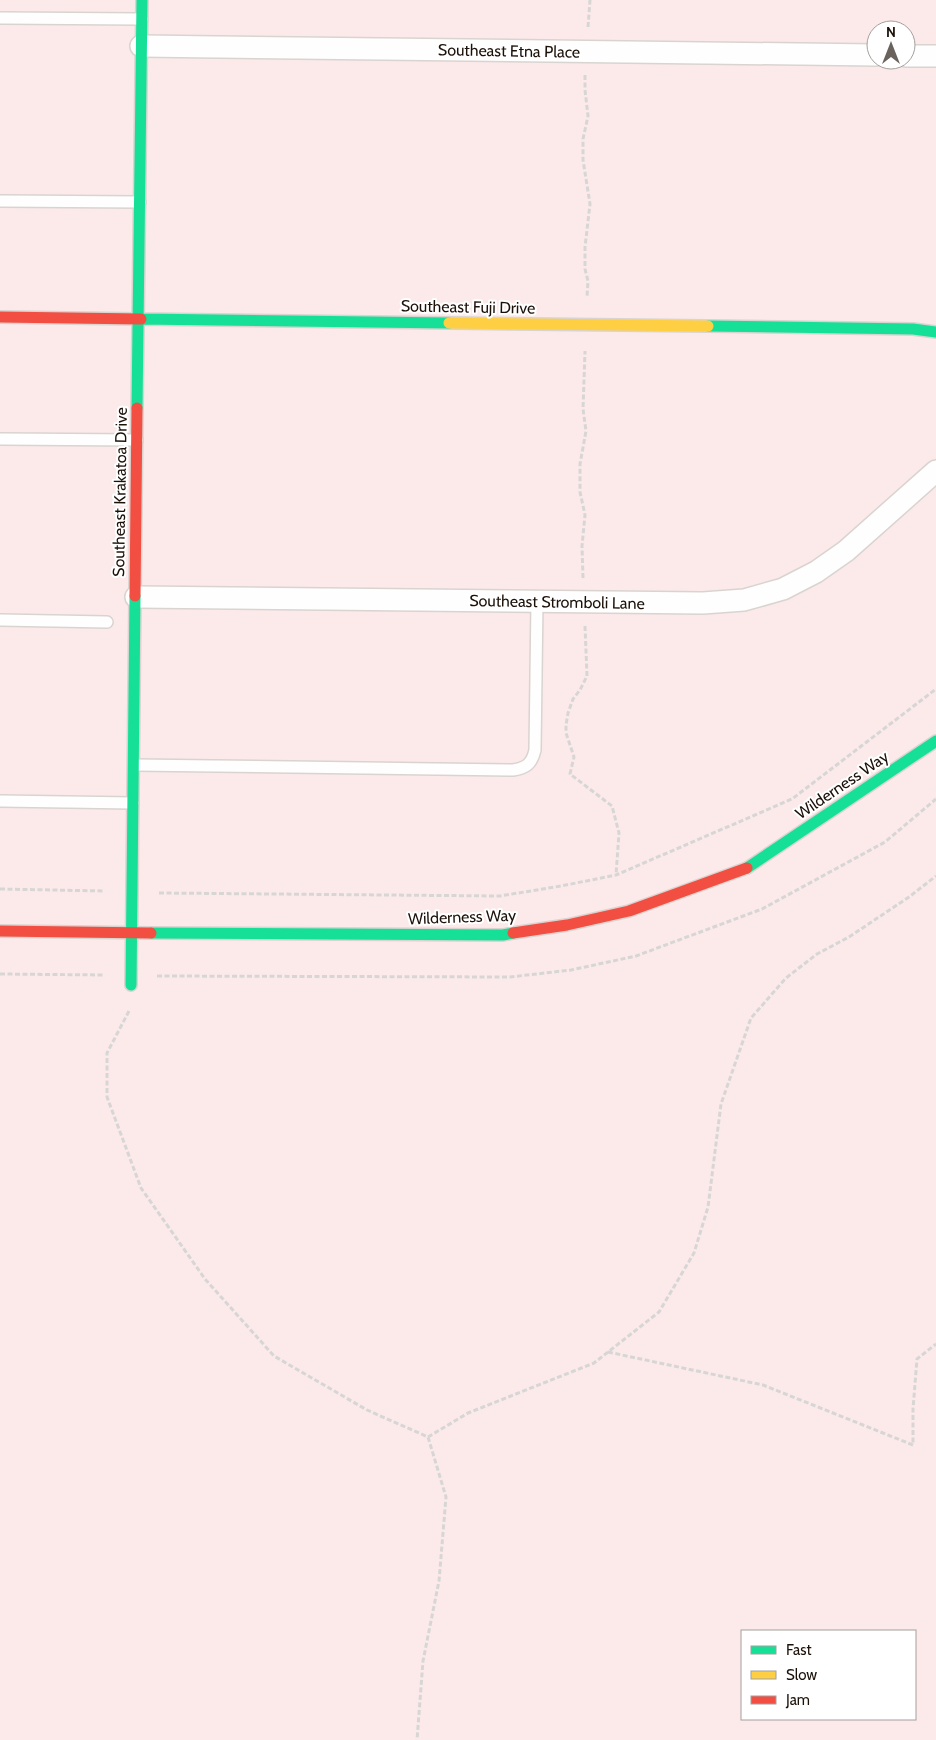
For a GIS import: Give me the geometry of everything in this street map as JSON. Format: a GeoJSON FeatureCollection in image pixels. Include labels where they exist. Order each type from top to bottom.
{"type":"FeatureCollection","features":[{"type":"Feature","properties":{"kind":"street","name":"Southeast Krakatoa Drive"},"geometry":{"type":"LineString","coordinates":[[131,985],[142,0]]}},
{"type":"Feature","properties":{"kind":"street","name":"Southeast Etna Place"},"geometry":{"type":"LineString","coordinates":[[142,46],[866,55]]}},
{"type":"Feature","properties":{"kind":"street"},"geometry":{"type":"LineString","coordinates":[[916,56],[936,56]]}},
{"type":"Feature","properties":{"kind":"street","name":"Southeast Fuji Drive"},"geometry":{"type":"LineString","coordinates":[[0,317],[913,329],[936,332]]}},
{"type":"Feature","properties":{"kind":"street","name":"Southeast Stromboli Lane"},"geometry":{"type":"LineString","coordinates":[[136,597],[703,603],[744,600],[783,589],[816,572],[846,551],[936,471]]}},
{"type":"Feature","properties":{"kind":"street","name":"Wilderness Way"},"geometry":{"type":"LineString","coordinates":[[0,931],[503,935],[567,925],[629,911],[747,868],[936,741]]}},
{"type":"Feature","properties":{"kind":"lane"},"geometry":{"type":"LineString","coordinates":[[0,18],[142,19]]}},
{"type":"Feature","properties":{"kind":"lane"},"geometry":{"type":"LineString","coordinates":[[0,201],[140,202]]}},
{"type":"Feature","properties":{"kind":"lane"},"geometry":{"type":"LineString","coordinates":[[0,439],[137,440]]}},
{"type":"Feature","properties":{"kind":"lane"},"geometry":{"type":"LineString","coordinates":[[134,765],[512,770],[529,765],[535,750],[537,601]]}},
{"type":"Feature","properties":{"kind":"lane"},"geometry":{"type":"LineString","coordinates":[[0,620],[107,622]]}},
{"type":"Feature","properties":{"kind":"lane"},"geometry":{"type":"LineString","coordinates":[[0,801],[133,802]]}},
{"type":"Feature","properties":{"kind":"path"},"geometry":{"type":"LineString","coordinates":[[590,0],[585,90],[588,116],[583,140],[583,160],[590,204],[585,248],[585,269],[588,281],[583,409],[586,431],[580,464],[580,492],[585,515],[582,546],[586,676],[580,690],[573,699],[568,713],[566,733],[574,757],[570,774],[612,806],[619,833],[616,875]]}},
{"type":"Feature","properties":{"kind":"path"},"geometry":{"type":"LineString","coordinates":[[0,889],[500,896],[616,875],[792,798],[936,689]]}},
{"type":"Feature","properties":{"kind":"path"},"geometry":{"type":"LineString","coordinates":[[428,1437],[468,1413],[594,1363],[659,1312],[694,1253],[708,1207],[721,1104],[751,1018],[786,978],[817,954],[849,937],[910,897],[936,876]]}},
{"type":"Feature","properties":{"kind":"path"},"geometry":{"type":"LineString","coordinates":[[131,985],[132,1006],[108,1054],[108,1097],[141,1188],[205,1279],[274,1356],[367,1410],[428,1437],[446,1496],[439,1581],[423,1660],[417,1740]]}},
{"type":"Feature","properties":{"kind":"path"},"geometry":{"type":"LineString","coordinates":[[607,1352],[763,1386],[913,1445],[913,1409],[917,1360],[936,1344]]}},
{"type":"Feature","properties":{"kind":"shaded area"},"geometry":{"type":"Polygon","coordinates":[[[0,0],[936,0],[936,1740],[0,1740],[0,0]]]}},
{"type":"Feature","properties":{"kind":"traffic: fast"},"geometry":{"type":"LineString","coordinates":[[137,408],[142,0]]}},
{"type":"Feature","properties":{"kind":"traffic: fast"},"geometry":{"type":"LineString","coordinates":[[141,319],[449,323]]}},
{"type":"Feature","properties":{"kind":"traffic: fast"},"geometry":{"type":"LineString","coordinates":[[708,326],[913,329],[936,332]]}},
{"type":"Feature","properties":{"kind":"traffic: fast"},"geometry":{"type":"LineString","coordinates":[[131,985],[135,596]]}},
{"type":"Feature","properties":{"kind":"traffic: fast"},"geometry":{"type":"LineString","coordinates":[[747,868],[936,741]]}},
{"type":"Feature","properties":{"kind":"traffic: fast"},"geometry":{"type":"LineString","coordinates":[[151,933],[503,935],[513,933]]}},
{"type":"Feature","properties":{"kind":"traffic: slow"},"geometry":{"type":"LineString","coordinates":[[449,323],[708,326]]}},
{"type":"Feature","properties":{"kind":"traffic: jam"},"geometry":{"type":"LineString","coordinates":[[0,317],[141,319]]}},
{"type":"Feature","properties":{"kind":"traffic: jam"},"geometry":{"type":"LineString","coordinates":[[135,596],[137,408]]}},
{"type":"Feature","properties":{"kind":"traffic: jam"},"geometry":{"type":"LineString","coordinates":[[513,933],[567,925],[629,911],[747,868]]}},
{"type":"Feature","properties":{"kind":"traffic: jam"},"geometry":{"type":"LineString","coordinates":[[0,931],[151,933]]}}]}
